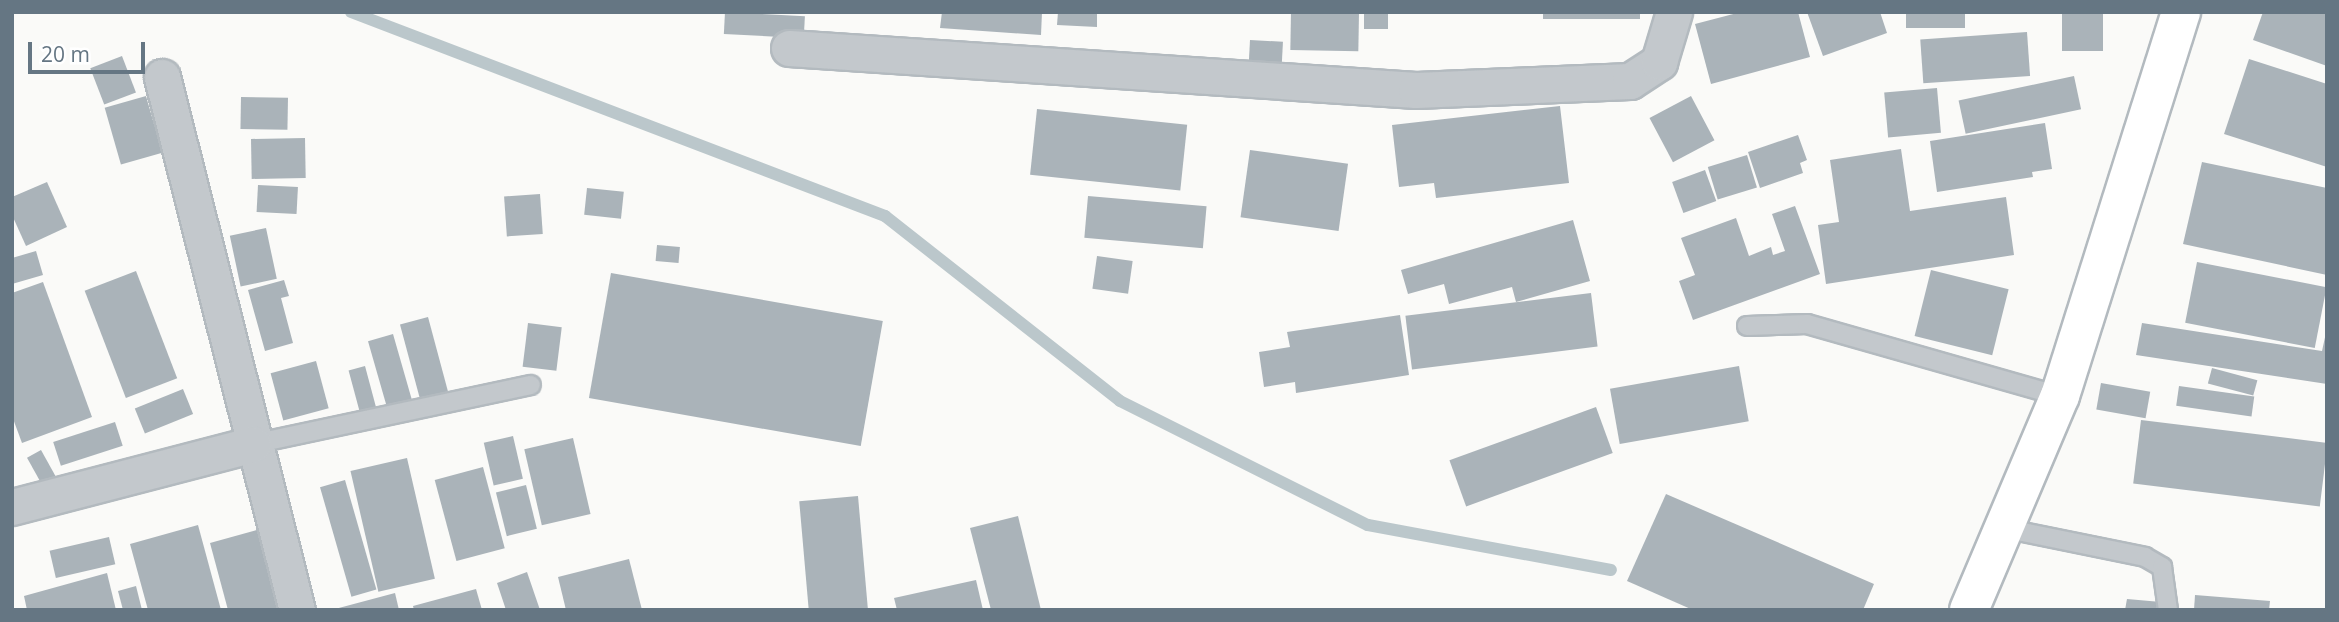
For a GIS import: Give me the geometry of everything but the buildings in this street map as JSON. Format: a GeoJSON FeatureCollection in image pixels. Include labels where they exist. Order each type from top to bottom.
{"type":"FeatureCollection","features":[{"type":"Feature","properties":{"kind":"main road"},"geometry":{"type":"LineString","coordinates":[[1969,610],[2060,396],[2181,12]]}},
{"type":"Feature","properties":{"kind":"street"},"geometry":{"type":"LineString","coordinates":[[789,48],[1416,90],[1469,88],[1630,81],[1659,62],[1674,12]]}},
{"type":"Feature","properties":{"kind":"street"},"geometry":{"type":"LineString","coordinates":[[162,77],[297,610]]}},
{"type":"Feature","properties":{"kind":"street"},"geometry":{"type":"LineString","coordinates":[[12,507],[253,444]]}},
{"type":"Feature","properties":{"kind":"lane"},"geometry":{"type":"LineString","coordinates":[[1747,326],[1807,324],[2060,396]]}},
{"type":"Feature","properties":{"kind":"lane"},"geometry":{"type":"LineString","coordinates":[[253,444],[531,385]]}},
{"type":"Feature","properties":{"kind":"lane"},"geometry":{"type":"LineString","coordinates":[[2003,528],[2145,557],[2162,567],[2168,610]]}},
{"type":"Feature","properties":{"kind":"waterway"},"geometry":{"type":"LineString","coordinates":[[351,12],[885,216],[1120,401],[1368,525],[1611,570]]}}]}
